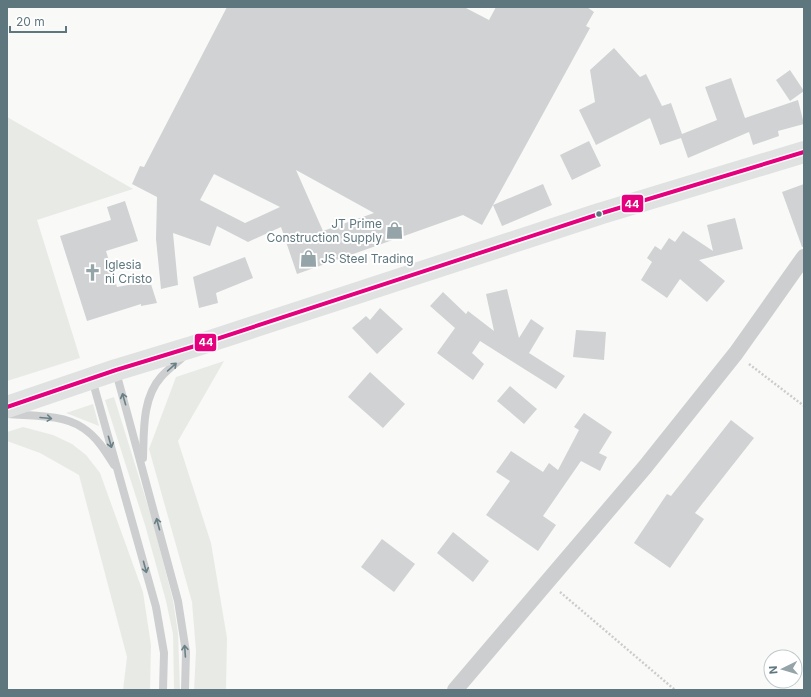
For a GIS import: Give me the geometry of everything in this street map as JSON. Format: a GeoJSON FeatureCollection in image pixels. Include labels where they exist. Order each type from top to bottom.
{"type":"FeatureCollection","features":[{"type":"Feature","properties":{"kind":"highway"},"geometry":{"type":"LineString","coordinates":[[7,407],[116,370],[195,346],[599,214],[804,152]]}},
{"type":"Feature","properties":{"kind":"street"},"geometry":{"type":"LineString","coordinates":[[455,690],[645,467],[736,353],[804,257]]}},
{"type":"Feature","properties":{"kind":"lane"},"geometry":{"type":"LineString","coordinates":[[143,467],[145,413],[151,393],[160,378],[195,346]]}},
{"type":"Feature","properties":{"kind":"lane"},"geometry":{"type":"LineString","coordinates":[[116,370],[178,601],[186,652],[185,690]]}},
{"type":"Feature","properties":{"kind":"lane"},"geometry":{"type":"LineString","coordinates":[[92,378],[156,607],[164,653],[163,690]]}},
{"type":"Feature","properties":{"kind":"lane"},"geometry":{"type":"LineString","coordinates":[[7,414],[61,419],[83,428],[101,445],[120,474]]}},
{"type":"Feature","properties":{"kind":"path"},"geometry":{"type":"LineString","coordinates":[[736,353],[804,406]]}},
{"type":"Feature","properties":{"kind":"path"},"geometry":{"type":"LineString","coordinates":[[548,581],[675,690]]}},
{"type":"Feature","properties":{"kind":"shaded area"},"geometry":{"type":"Polygon","coordinates":[[[7,117],[133,189],[37,220],[80,358],[7,381],[7,117]]]}},
{"type":"Feature","properties":{"kind":"shaded area"},"geometry":{"type":"Polygon","coordinates":[[[224,361],[178,441],[211,543],[227,638],[226,690],[194,690],[196,651],[192,602],[149,449],[176,377],[224,361]]]}},
{"type":"Feature","properties":{"kind":"shaded area"},"geometry":{"type":"Polygon","coordinates":[[[114,397],[153,522],[173,600],[178,633],[180,690],[174,690],[173,634],[166,601],[145,525],[105,400],[114,397]]]}},
{"type":"Feature","properties":{"kind":"shaded area"},"geometry":{"type":"Polygon","coordinates":[[[93,404],[99,426],[66,413],[93,404]]]}},
{"type":"Feature","properties":{"kind":"shaded area"},"geometry":{"type":"Polygon","coordinates":[[[23,427],[53,435],[72,444],[86,455],[100,473],[143,592],[151,645],[150,690],[123,690],[127,657],[79,475],[40,453],[7,441],[7,432],[23,427]]]}},
{"type":"Feature","properties":{"kind":"building"},"geometry":{"type":"Polygon","coordinates":[[[227,7],[464,7],[489,20],[496,7],[587,7],[594,12],[586,26],[590,28],[482,225],[463,215],[297,274],[281,227],[248,242],[217,226],[210,246],[173,233],[178,285],[161,289],[156,239],[157,197],[132,184],[140,166],[144,167],[227,7]],[[296,170],[323,231],[374,213],[296,170]],[[214,174],[200,200],[245,223],[280,207],[214,174]]]}},
{"type":"Feature","properties":{"kind":"building"},"geometry":{"type":"Polygon","coordinates":[[[614,48],[640,77],[646,74],[662,106],[671,103],[682,134],[717,120],[705,87],[731,78],[745,118],[798,100],[804,124],[778,131],[779,136],[753,145],[749,132],[688,158],[681,138],[660,145],[650,118],[596,145],[579,110],[595,102],[590,70],[614,48]]]}},
{"type":"Feature","properties":{"kind":"building"},"geometry":{"type":"Polygon","coordinates":[[[790,70],[804,91],[790,101],[776,80],[790,70]]]}},
{"type":"Feature","properties":{"kind":"building"},"geometry":{"type":"Polygon","coordinates":[[[589,141],[601,166],[572,180],[560,155],[589,141]]]}},
{"type":"Feature","properties":{"kind":"building"},"geometry":{"type":"Polygon","coordinates":[[[543,184],[552,205],[502,226],[493,205],[543,184]]]}},
{"type":"Feature","properties":{"kind":"building"},"geometry":{"type":"Polygon","coordinates":[[[804,184],[804,247],[802,247],[782,192],[804,184]]]}},
{"type":"Feature","properties":{"kind":"building","name":"Iglesia ni Cristo"},"geometry":{"type":"Polygon","coordinates":[[[125,201],[138,241],[106,251],[117,287],[150,281],[157,303],[141,306],[141,304],[87,321],[60,236],[111,220],[107,207],[125,201]]]}},
{"type":"Feature","properties":{"kind":"building"},"geometry":{"type":"Polygon","coordinates":[[[735,218],[743,249],[699,260],[725,281],[707,302],[680,279],[667,298],[641,280],[652,262],[647,258],[655,246],[661,250],[669,238],[675,242],[683,231],[713,251],[707,225],[735,218]]]}},
{"type":"Feature","properties":{"kind":"building"},"geometry":{"type":"Polygon","coordinates":[[[245,257],[253,278],[216,293],[218,303],[199,308],[193,277],[245,257]]]}},
{"type":"Feature","properties":{"kind":"building"},"geometry":{"type":"Polygon","coordinates":[[[507,289],[519,338],[531,319],[544,328],[529,353],[565,376],[556,389],[480,341],[472,353],[484,364],[473,380],[437,353],[455,328],[430,306],[443,292],[466,314],[468,311],[494,331],[486,294],[507,289]]]}},
{"type":"Feature","properties":{"kind":"building"},"geometry":{"type":"Polygon","coordinates":[[[380,308],[403,329],[377,354],[352,328],[366,316],[370,320],[380,308]]]}},
{"type":"Feature","properties":{"kind":"building"},"geometry":{"type":"Polygon","coordinates":[[[576,330],[606,332],[604,360],[573,357],[576,330]]]}},
{"type":"Feature","properties":{"kind":"building"},"geometry":{"type":"Polygon","coordinates":[[[370,372],[405,404],[383,428],[348,397],[370,372]]]}},
{"type":"Feature","properties":{"kind":"building"},"geometry":{"type":"Polygon","coordinates":[[[510,386],[537,409],[524,424],[497,401],[510,386]]]}},
{"type":"Feature","properties":{"kind":"building"},"geometry":{"type":"Polygon","coordinates":[[[584,413],[612,432],[599,453],[607,457],[600,471],[581,461],[543,516],[556,525],[538,551],[486,515],[510,481],[496,472],[511,451],[543,472],[549,463],[558,470],[579,430],[574,427],[584,413]]]}},
{"type":"Feature","properties":{"kind":"building"},"geometry":{"type":"Polygon","coordinates":[[[731,420],[754,438],[695,513],[704,519],[670,568],[634,543],[667,494],[671,496],[731,420]]]}},
{"type":"Feature","properties":{"kind":"building"},"geometry":{"type":"Polygon","coordinates":[[[453,532],[489,561],[473,582],[437,553],[453,532]]]}},
{"type":"Feature","properties":{"kind":"building"},"geometry":{"type":"Polygon","coordinates":[[[382,539],[415,564],[394,592],[361,567],[382,539]]]}},
{"type":"Feature","properties":{"kind":"transit line","name":"44"},"geometry":{"type":"LineString","coordinates":[[7,407],[116,370],[195,346],[599,214],[804,152]]}},
{"type":"Feature","properties":{"kind":"place","name":"JT Prime Construction Supply"},"geometry":{"type":"Point","coordinates":[395,231]}},
{"type":"Feature","properties":{"kind":"place","name":"JS Steel Trading"},"geometry":{"type":"Point","coordinates":[308,259]}},
{"type":"Feature","properties":{"kind":"place","name":"Iglesia ni Cristo"},"geometry":{"type":"Point","coordinates":[92,272]}}]}
